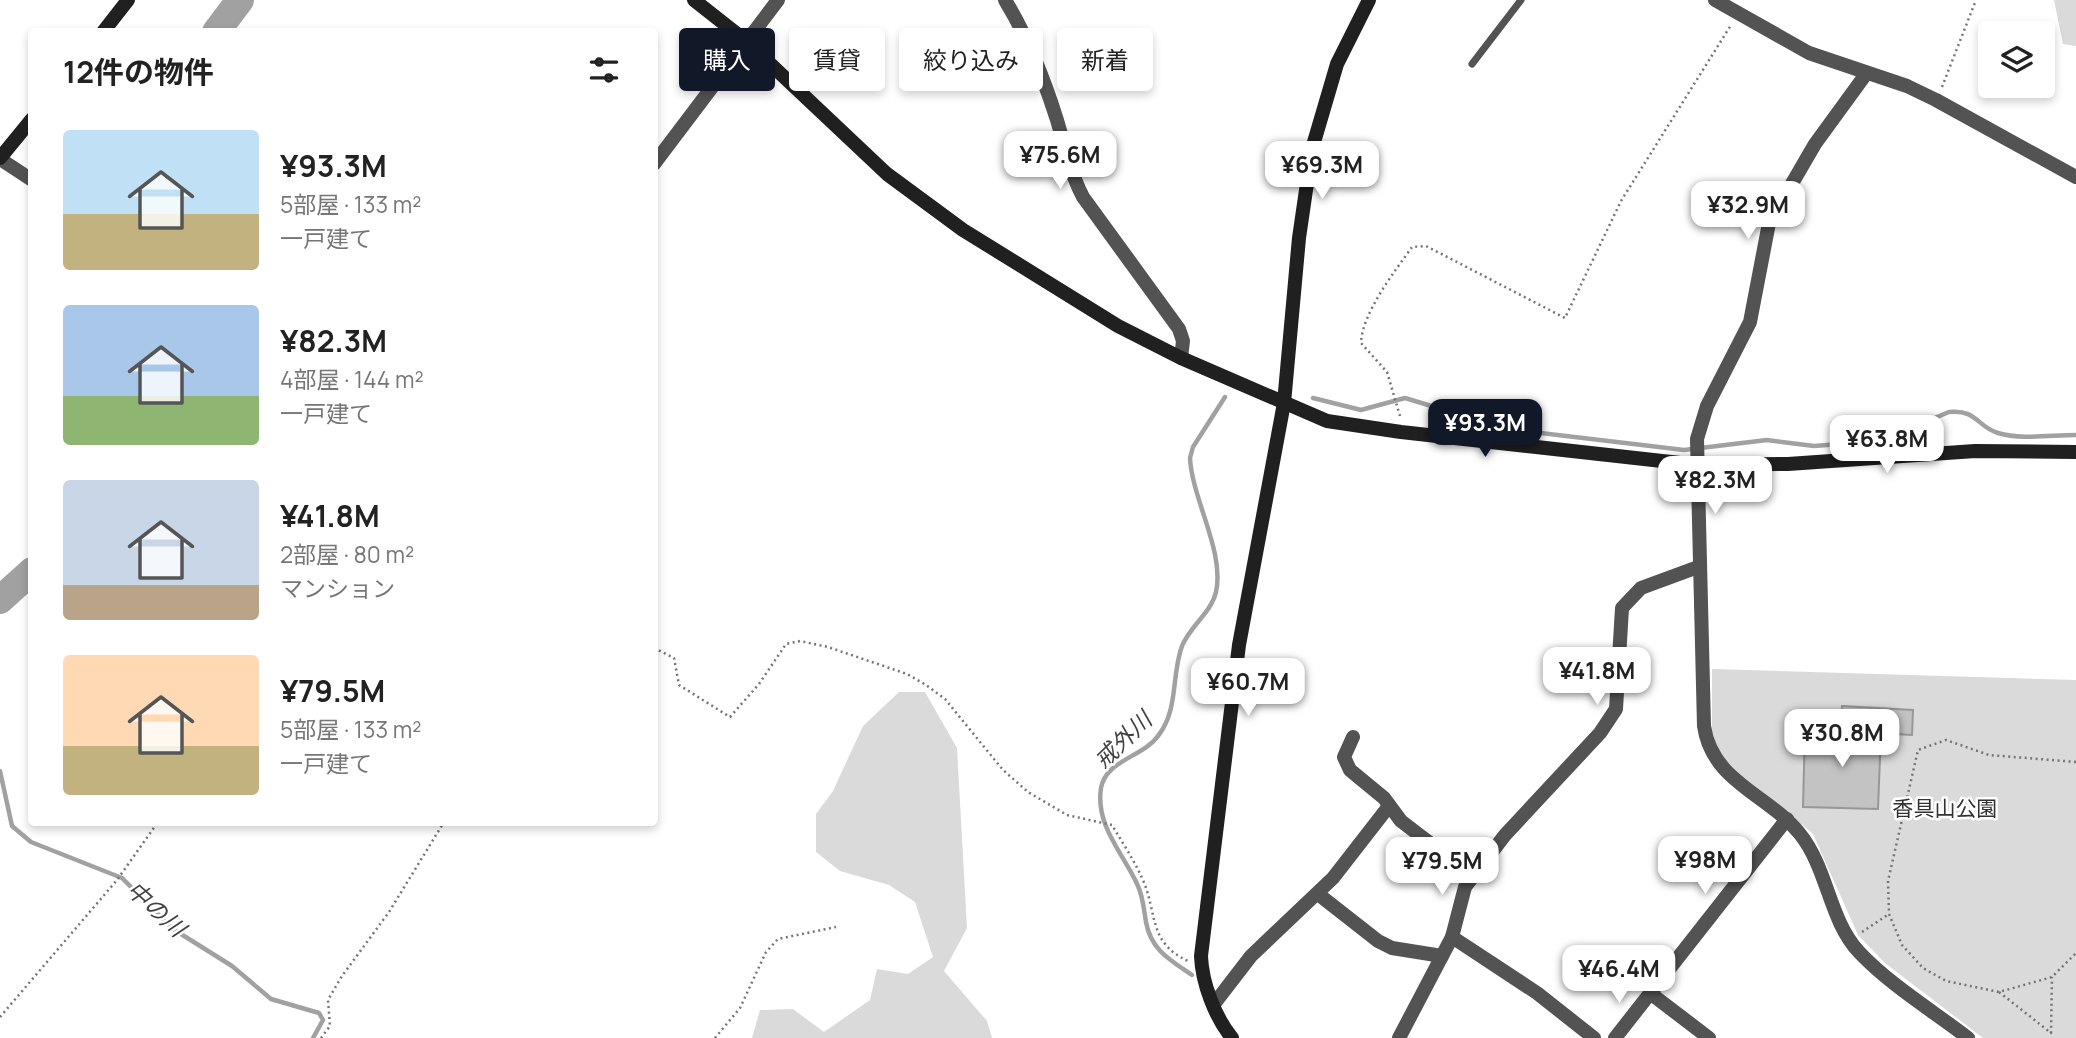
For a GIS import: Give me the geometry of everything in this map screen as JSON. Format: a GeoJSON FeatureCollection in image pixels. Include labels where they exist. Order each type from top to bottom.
{"type":"FeatureCollection","features":[{"type":"Feature","properties":{"kind":"street"},"geometry":{"type":"LineString","coordinates":[[106,28],[128,0]]}},
{"type":"Feature","properties":{"kind":"street"},"geometry":{"type":"LineString","coordinates":[[694,0],[730,28]]}},
{"type":"Feature","properties":{"kind":"street"},"geometry":{"type":"LineString","coordinates":[[756,28],[778,0]]}},
{"type":"Feature","properties":{"kind":"street"},"geometry":{"type":"LineString","coordinates":[[1005,0],[1018,23],[1056,118],[1073,178],[1083,197],[1179,329],[1183,341],[1181,358]]}},
{"type":"Feature","properties":{"kind":"street"},"geometry":{"type":"LineString","coordinates":[[1232,1038],[1214,1004],[1201,967],[1239,645],[1284,403],[1299,237],[1312,149],[1336,64],[1369,0]]}},
{"type":"Feature","properties":{"kind":"street"},"geometry":{"type":"LineString","coordinates":[[1715,0],[1809,53],[1907,86],[1936,100],[2076,177]]}},
{"type":"Feature","properties":{"kind":"street"},"geometry":{"type":"LineString","coordinates":[[775,68],[919,200],[1118,326],[1181,358],[1339,424],[1698,466],[1788,464],[1975,451],[2076,452]]}},
{"type":"Feature","properties":{"kind":"street"},"geometry":{"type":"LineString","coordinates":[[1866,74],[1815,144],[1769,223],[1750,322],[1707,406],[1697,439],[1698,567],[1706,740],[1720,766],[1787,819],[1810,846],[1850,942],[1869,962],[1968,1038]]}},
{"type":"Feature","properties":{"kind":"street"},"geometry":{"type":"LineString","coordinates":[[658,159],[709,91]]}},
{"type":"Feature","properties":{"kind":"street"},"geometry":{"type":"LineString","coordinates":[[28,124],[0,159],[28,177]]}},
{"type":"Feature","properties":{"kind":"street"},"geometry":{"type":"LineString","coordinates":[[1399,1038],[1452,937],[1460,899],[1473,876],[1504,835],[1610,720],[1619,695],[1619,622],[1622,608],[1641,588],[1698,567]]}},
{"type":"Feature","properties":{"kind":"street"},"geometry":{"type":"LineString","coordinates":[[1353,737],[1344,757],[1345,764],[1401,821],[1473,876]]}},
{"type":"Feature","properties":{"kind":"street"},"geometry":{"type":"LineString","coordinates":[[1214,1004],[1251,956],[1318,894],[1389,806]]}},
{"type":"Feature","properties":{"kind":"street"},"geometry":{"type":"LineString","coordinates":[[1615,1038],[1787,819]]}},
{"type":"Feature","properties":{"kind":"street"},"geometry":{"type":"LineString","coordinates":[[1318,894],[1385,944],[1407,951],[1443,956]]}},
{"type":"Feature","properties":{"kind":"street"},"geometry":{"type":"LineString","coordinates":[[1452,937],[1536,993],[1594,1038]]}},
{"type":"Feature","properties":{"kind":"street"},"geometry":{"type":"LineString","coordinates":[[1650,993],[1709,1038]]}},
{"type":"Feature","properties":{"kind":"lane"},"geometry":{"type":"LineString","coordinates":[[1472,64],[1521,0]]}},
{"type":"Feature","properties":{"kind":"path"},"geometry":{"type":"LineString","coordinates":[[1936,100],[1976,0]]}},
{"type":"Feature","properties":{"kind":"path"},"geometry":{"type":"LineString","coordinates":[[1399,407],[1387,372],[1361,343],[1362,330],[1392,274],[1412,247],[1426,246],[1566,318],[1620,201],[1738,14]]}},
{"type":"Feature","properties":{"kind":"path"},"geometry":{"type":"LineString","coordinates":[[658,650],[674,658],[679,685],[730,717],[759,684],[786,644],[800,641],[828,647],[907,674],[945,699],[1003,770],[1028,792],[1067,815],[1112,825],[1142,876],[1155,931],[1180,957],[1201,967]]}},
{"type":"Feature","properties":{"kind":"path"},"geometry":{"type":"LineString","coordinates":[[2055,1038],[2000,992],[1946,981],[1923,968],[1902,945],[1889,914],[1888,881],[1918,750],[1946,740],[1989,755],[2076,762]]}},
{"type":"Feature","properties":{"kind":"path"},"geometry":{"type":"LineString","coordinates":[[0,1017],[117,880],[155,826]]}},
{"type":"Feature","properties":{"kind":"path"},"geometry":{"type":"LineString","coordinates":[[321,1038],[330,1026],[328,1000],[342,976],[389,912],[442,826]]}},
{"type":"Feature","properties":{"kind":"path"},"geometry":{"type":"LineString","coordinates":[[1850,942],[1889,914]]}},
{"type":"Feature","properties":{"kind":"path"},"geometry":{"type":"LineString","coordinates":[[715,1038],[740,1007],[766,953],[778,939],[836,927]]}},
{"type":"Feature","properties":{"kind":"path"},"geometry":{"type":"LineString","coordinates":[[2000,992],[2052,977],[2076,953]]}},
{"type":"Feature","properties":{"kind":"path"},"geometry":{"type":"LineString","coordinates":[[2051,1032],[2052,977]]}},
{"type":"Feature","properties":{"kind":"green space"},"geometry":{"type":"Polygon","coordinates":[[[2054,0],[2076,0],[2076,46],[2063,44],[2054,0]]]}},
{"type":"Feature","properties":{"kind":"green space","name":"香具山公園"},"geometry":{"type":"Polygon","coordinates":[[[1712,669],[2076,680],[2076,1038],[1983,1038],[1885,963],[1858,935],[1813,834],[1775,802],[1723,765],[1712,735],[1712,669]]]}},
{"type":"Feature","properties":{"kind":"green space"},"geometry":{"type":"Polygon","coordinates":[[[899,692],[925,692],[957,748],[967,928],[944,971],[987,1021],[992,1038],[752,1038],[760,1010],[793,1009],[824,1032],[870,1000],[877,969],[908,974],[933,957],[915,902],[889,885],[840,871],[816,852],[816,814],[833,791],[863,726],[899,692]]]}},
{"type":"Feature","properties":{"kind":"building"},"geometry":{"type":"Polygon","coordinates":[[[1842,706],[1913,710],[1912,735],[1841,731],[1842,706]]]}},
{"type":"Feature","properties":{"kind":"building"},"geometry":{"type":"Polygon","coordinates":[[[1805,730],[1881,732],[1878,809],[1803,807],[1805,730]]]}},
{"type":"Feature","properties":{"kind":"waterway","name":"中の川"},"geometry":{"type":"LineString","coordinates":[[219,28],[240,0]]}},
{"type":"Feature","properties":{"kind":"waterway","name":"戒外川"},"geometry":{"type":"LineString","coordinates":[[1192,975],[1163,953],[1152,940],[1138,886],[1106,827],[1100,802],[1101,788],[1110,771],[1151,743],[1165,726],[1172,704],[1182,646],[1210,606],[1216,592],[1216,560],[1196,491],[1190,458],[1193,447],[1225,397]]}},
{"type":"Feature","properties":{"kind":"waterway","name":"戒外川"},"geometry":{"type":"LineString","coordinates":[[1313,398],[1361,410],[1405,398],[1507,429],[1684,450],[1767,440],[1814,446],[1879,441],[1949,412],[1966,413],[1991,430],[2007,435],[2076,435]]}},
{"type":"Feature","properties":{"kind":"waterway","name":"中の川"},"geometry":{"type":"LineString","coordinates":[[0,600],[28,575]]}},
{"type":"Feature","properties":{"kind":"waterway","name":"中の川"},"geometry":{"type":"LineString","coordinates":[[0,771],[12,826],[31,842],[122,878],[173,929],[232,966],[271,999],[319,1013],[323,1020],[313,1038]]}}]}
